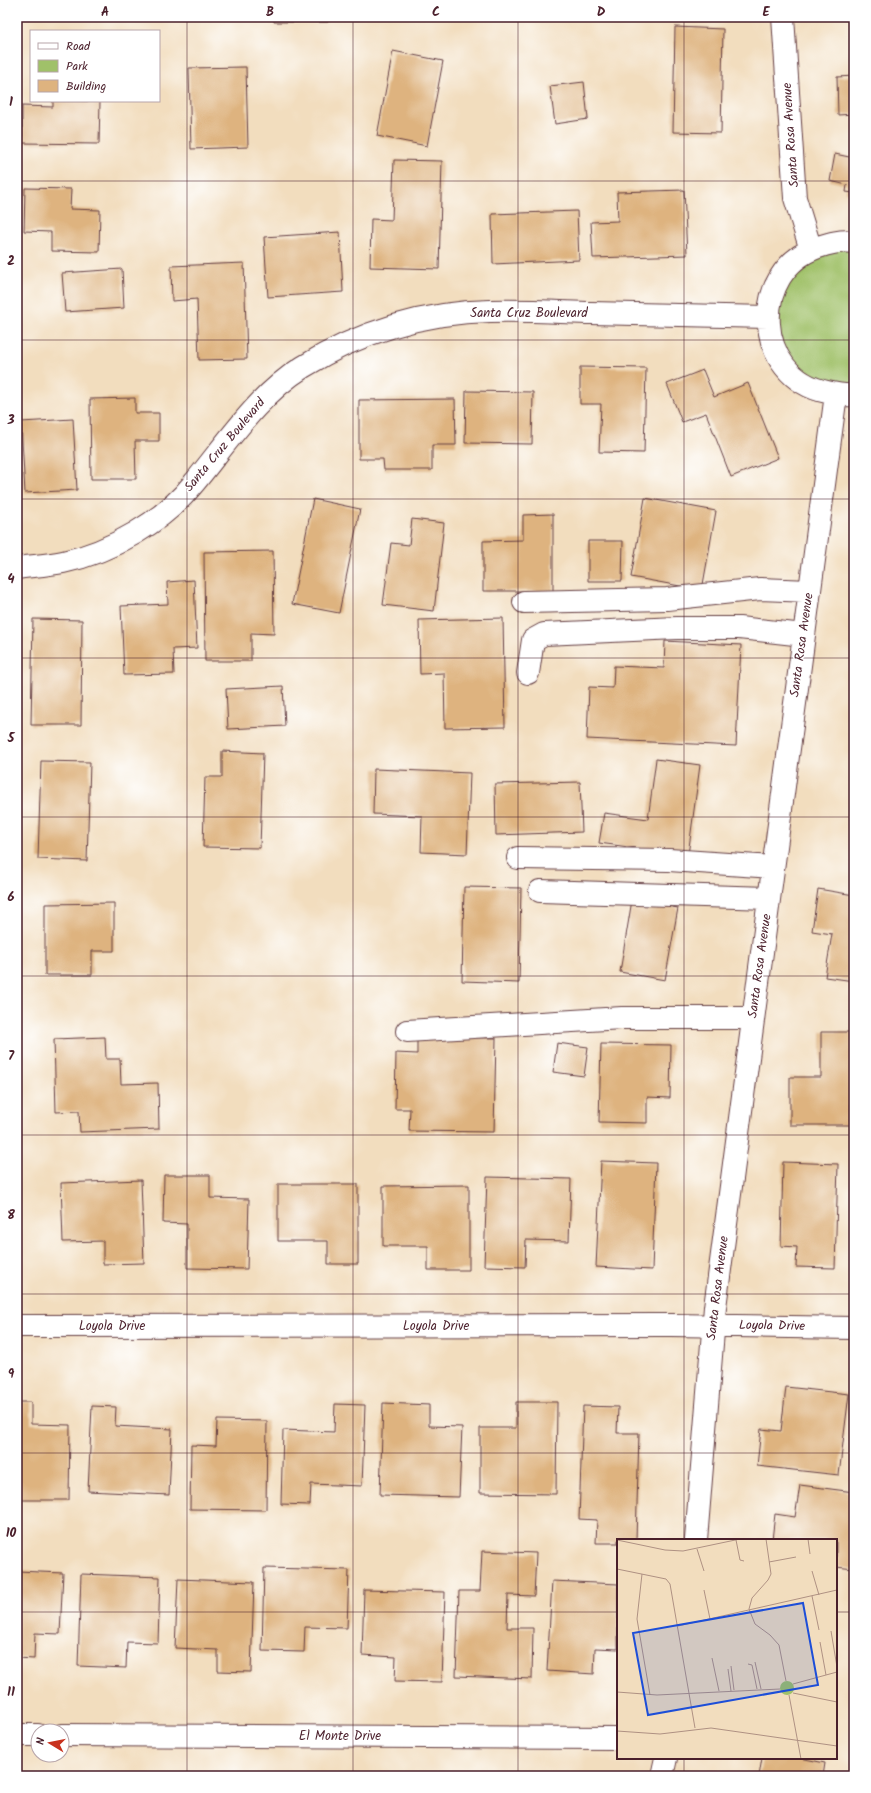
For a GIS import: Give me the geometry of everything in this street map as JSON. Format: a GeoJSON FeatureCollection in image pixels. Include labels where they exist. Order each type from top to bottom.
{"type":"FeatureCollection","features":[{"type":"Feature","properties":{"kind":"street","name":"Santa Rosa Avenue"},"geometry":{"type":"LineString","coordinates":[[782,17],[795,198],[811,250]]}},
{"type":"Feature","properties":{"kind":"street"},"geometry":{"type":"LineString","coordinates":[[845,394],[819,390],[802,382],[787,370],[776,354],[770,336],[768,317],[775,290],[786,270],[797,259],[811,250],[833,242],[854,242]]}},
{"type":"Feature","properties":{"kind":"street","name":"Santa Cruz Boulevard"},"geometry":{"type":"LineString","coordinates":[[17,568],[64,562],[103,549],[134,534],[172,507],[193,485],[228,439],[268,395],[302,368],[334,349],[387,327],[439,316],[489,311],[768,317]]}},
{"type":"Feature","properties":{"kind":"street","name":"Santa Rosa Avenue"},"geometry":{"type":"LineString","coordinates":[[696,1539],[712,1325],[810,592],[845,394]]}},
{"type":"Feature","properties":{"kind":"street"},"geometry":{"type":"LineString","coordinates":[[524,602],[667,599],[760,589],[810,592]]}},
{"type":"Feature","properties":{"kind":"street"},"geometry":{"type":"LineString","coordinates":[[528,673],[533,640],[544,634],[677,628],[739,628],[804,635]]}},
{"type":"Feature","properties":{"kind":"street"},"geometry":{"type":"LineString","coordinates":[[518,858],[669,860],[773,867]]}},
{"type":"Feature","properties":{"kind":"street"},"geometry":{"type":"LineString","coordinates":[[540,891],[769,898]]}},
{"type":"Feature","properties":{"kind":"street"},"geometry":{"type":"LineString","coordinates":[[407,1031],[622,1018],[753,1018]]}},
{"type":"Feature","properties":{"kind":"street","name":"Loyola Drive"},"geometry":{"type":"LineString","coordinates":[[17,1326],[712,1325],[854,1328]]}},
{"type":"Feature","properties":{"kind":"street"},"geometry":{"type":"LineString","coordinates":[[17,1735],[30,1735]]}},
{"type":"Feature","properties":{"kind":"street","name":"El Monte Drive"},"geometry":{"type":"LineString","coordinates":[[70,1735],[617,1738]]}},
{"type":"Feature","properties":{"kind":"street"},"geometry":{"type":"LineString","coordinates":[[662,1776],[666,1759]]}},
{"type":"Feature","properties":{"kind":"green space"},"geometry":{"type":"Polygon","coordinates":[[[854,242],[854,395],[836,394],[776,354],[770,336],[786,271],[854,242]]]}},
{"type":"Feature","properties":{"kind":"building"},"geometry":{"type":"Polygon","coordinates":[[[274,17],[328,17],[328,22],[274,22],[274,17]]]}},
{"type":"Feature","properties":{"kind":"building"},"geometry":{"type":"Polygon","coordinates":[[[675,27],[723,29],[721,133],[673,132],[675,27]]]}},
{"type":"Feature","properties":{"kind":"building"},"geometry":{"type":"Polygon","coordinates":[[[393,51],[443,61],[427,146],[377,136],[393,51]]]}},
{"type":"Feature","properties":{"kind":"building"},"geometry":{"type":"Polygon","coordinates":[[[246,67],[248,147],[191,149],[189,68],[246,67]]]}},
{"type":"Feature","properties":{"kind":"building"},"geometry":{"type":"Polygon","coordinates":[[[854,76],[854,114],[838,115],[837,77],[854,76]]]}},
{"type":"Feature","properties":{"kind":"building"},"geometry":{"type":"Polygon","coordinates":[[[584,82],[588,119],[555,124],[550,86],[584,82]]]}},
{"type":"Feature","properties":{"kind":"building"},"geometry":{"type":"Polygon","coordinates":[[[53,102],[100,102],[99,144],[22,143],[22,106],[53,107],[53,102]]]}},
{"type":"Feature","properties":{"kind":"building"},"geometry":{"type":"Polygon","coordinates":[[[835,154],[854,158],[854,193],[846,192],[847,185],[830,181],[835,154]]]}},
{"type":"Feature","properties":{"kind":"building"},"geometry":{"type":"Polygon","coordinates":[[[394,160],[442,161],[439,269],[370,267],[371,219],[392,220],[394,160]]]}},
{"type":"Feature","properties":{"kind":"building"},"geometry":{"type":"Polygon","coordinates":[[[25,188],[71,189],[70,209],[100,210],[99,252],[51,251],[51,232],[24,231],[25,188]]]}},
{"type":"Feature","properties":{"kind":"building"},"geometry":{"type":"Polygon","coordinates":[[[684,190],[687,255],[593,258],[591,222],[618,221],[617,192],[684,190]]]}},
{"type":"Feature","properties":{"kind":"building"},"geometry":{"type":"Polygon","coordinates":[[[577,211],[579,260],[493,264],[492,214],[577,211]]]}},
{"type":"Feature","properties":{"kind":"building"},"geometry":{"type":"Polygon","coordinates":[[[340,232],[343,292],[268,297],[264,237],[340,232]]]}},
{"type":"Feature","properties":{"kind":"building"},"geometry":{"type":"Polygon","coordinates":[[[244,263],[247,359],[199,360],[197,299],[172,301],[171,266],[244,263]]]}},
{"type":"Feature","properties":{"kind":"building"},"geometry":{"type":"Polygon","coordinates":[[[122,269],[124,308],[65,312],[62,273],[122,269]]]}},
{"type":"Feature","properties":{"kind":"building"},"geometry":{"type":"Polygon","coordinates":[[[580,367],[646,368],[644,453],[599,452],[601,404],[580,404],[580,367]]]}},
{"type":"Feature","properties":{"kind":"building"},"geometry":{"type":"Polygon","coordinates":[[[703,370],[714,397],[748,383],[778,458],[731,477],[706,413],[682,422],[667,384],[703,370]]]}},
{"type":"Feature","properties":{"kind":"building"},"geometry":{"type":"Polygon","coordinates":[[[466,391],[533,392],[532,444],[465,443],[466,391]]]}},
{"type":"Feature","properties":{"kind":"building"},"geometry":{"type":"Polygon","coordinates":[[[135,398],[135,413],[159,413],[159,441],[135,441],[136,479],[91,479],[90,399],[135,398]]]}},
{"type":"Feature","properties":{"kind":"building"},"geometry":{"type":"Polygon","coordinates":[[[455,399],[456,445],[432,445],[432,470],[384,470],[383,459],[359,459],[359,400],[455,399]]]}},
{"type":"Feature","properties":{"kind":"building"},"geometry":{"type":"Polygon","coordinates":[[[73,419],[77,490],[25,493],[21,422],[73,419]]]}},
{"type":"Feature","properties":{"kind":"building"},"geometry":{"type":"Polygon","coordinates":[[[645,498],[716,511],[702,590],[631,577],[645,498]]]}},
{"type":"Feature","properties":{"kind":"building"},"geometry":{"type":"Polygon","coordinates":[[[313,499],[360,509],[339,613],[292,604],[313,499]]]}},
{"type":"Feature","properties":{"kind":"building"},"geometry":{"type":"Polygon","coordinates":[[[553,514],[553,591],[483,591],[483,541],[523,540],[523,515],[553,514]]]}},
{"type":"Feature","properties":{"kind":"building"},"geometry":{"type":"Polygon","coordinates":[[[412,519],[444,523],[434,611],[383,605],[391,543],[409,545],[412,519]]]}},
{"type":"Feature","properties":{"kind":"building"},"geometry":{"type":"Polygon","coordinates":[[[588,541],[623,541],[622,581],[588,581],[588,541]]]}},
{"type":"Feature","properties":{"kind":"building"},"geometry":{"type":"Polygon","coordinates":[[[273,551],[274,634],[251,633],[251,661],[205,661],[204,552],[273,551]]]}},
{"type":"Feature","properties":{"kind":"building"},"geometry":{"type":"Polygon","coordinates":[[[194,580],[197,648],[173,649],[174,674],[124,675],[121,606],[168,604],[167,582],[194,580]]]}},
{"type":"Feature","properties":{"kind":"building"},"geometry":{"type":"Polygon","coordinates":[[[503,618],[505,727],[445,728],[444,673],[420,674],[419,620],[503,618]]]}},
{"type":"Feature","properties":{"kind":"building"},"geometry":{"type":"Polygon","coordinates":[[[33,619],[82,620],[81,725],[31,725],[33,619]]]}},
{"type":"Feature","properties":{"kind":"building"},"geometry":{"type":"Polygon","coordinates":[[[665,641],[741,645],[736,746],[587,739],[589,687],[613,688],[614,666],[664,668],[665,641]]]}},
{"type":"Feature","properties":{"kind":"building"},"geometry":{"type":"Polygon","coordinates":[[[283,686],[285,726],[228,729],[226,689],[283,686]]]}},
{"type":"Feature","properties":{"kind":"building"},"geometry":{"type":"Polygon","coordinates":[[[222,751],[263,753],[260,848],[203,847],[205,777],[222,777],[222,751]]]}},
{"type":"Feature","properties":{"kind":"building"},"geometry":{"type":"Polygon","coordinates":[[[656,759],[700,765],[688,855],[599,843],[604,813],[648,819],[656,759]]]}},
{"type":"Feature","properties":{"kind":"building"},"geometry":{"type":"Polygon","coordinates":[[[41,761],[90,762],[87,861],[38,859],[41,761]]]}},
{"type":"Feature","properties":{"kind":"building"},"geometry":{"type":"Polygon","coordinates":[[[374,769],[470,773],[467,854],[421,852],[422,816],[373,814],[374,769]]]}},
{"type":"Feature","properties":{"kind":"building"},"geometry":{"type":"Polygon","coordinates":[[[580,782],[582,832],[496,835],[495,784],[580,782]]]}},
{"type":"Feature","properties":{"kind":"building"},"geometry":{"type":"Polygon","coordinates":[[[464,887],[521,888],[519,983],[462,981],[464,887]]]}},
{"type":"Feature","properties":{"kind":"building"},"geometry":{"type":"Polygon","coordinates":[[[818,889],[854,895],[854,981],[825,977],[832,934],[812,931],[818,889]]]}},
{"type":"Feature","properties":{"kind":"building"},"geometry":{"type":"Polygon","coordinates":[[[632,900],[678,908],[665,980],[620,972],[632,900]]]}},
{"type":"Feature","properties":{"kind":"building"},"geometry":{"type":"Polygon","coordinates":[[[114,903],[114,951],[92,951],[92,975],[45,975],[45,904],[114,903]]]}},
{"type":"Feature","properties":{"kind":"building"},"geometry":{"type":"Polygon","coordinates":[[[821,1032],[854,1032],[854,1079],[851,1079],[851,1125],[790,1125],[790,1077],[821,1077],[821,1032]]]}},
{"type":"Feature","properties":{"kind":"building"},"geometry":{"type":"Polygon","coordinates":[[[105,1037],[106,1059],[120,1059],[121,1084],[158,1083],[159,1129],[80,1132],[79,1111],[56,1112],[54,1039],[105,1037]]]}},
{"type":"Feature","properties":{"kind":"building"},"geometry":{"type":"Polygon","coordinates":[[[417,1037],[496,1038],[494,1132],[409,1131],[410,1109],[395,1109],[396,1053],[417,1054],[417,1037]]]}},
{"type":"Feature","properties":{"kind":"building"},"geometry":{"type":"Polygon","coordinates":[[[557,1043],[588,1047],[584,1076],[553,1072],[557,1043]]]}},
{"type":"Feature","properties":{"kind":"building"},"geometry":{"type":"Polygon","coordinates":[[[601,1044],[671,1045],[670,1098],[647,1097],[647,1123],[599,1122],[601,1044]]]}},
{"type":"Feature","properties":{"kind":"building"},"geometry":{"type":"Polygon","coordinates":[[[601,1161],[656,1163],[652,1270],[596,1267],[601,1161]]]}},
{"type":"Feature","properties":{"kind":"building"},"geometry":{"type":"Polygon","coordinates":[[[783,1162],[838,1164],[835,1268],[796,1267],[797,1247],[781,1246],[783,1162]]]}},
{"type":"Feature","properties":{"kind":"building"},"geometry":{"type":"Polygon","coordinates":[[[164,1175],[210,1175],[210,1198],[249,1199],[247,1269],[187,1268],[187,1224],[163,1223],[164,1175]]]}},
{"type":"Feature","properties":{"kind":"building"},"geometry":{"type":"Polygon","coordinates":[[[487,1177],[571,1179],[569,1241],[526,1240],[525,1267],[484,1266],[487,1177]]]}},
{"type":"Feature","properties":{"kind":"building"},"geometry":{"type":"Polygon","coordinates":[[[141,1180],[144,1263],[103,1264],[103,1241],[63,1242],[61,1183],[141,1180]]]}},
{"type":"Feature","properties":{"kind":"building"},"geometry":{"type":"Polygon","coordinates":[[[278,1184],[358,1184],[358,1264],[328,1264],[328,1241],[278,1241],[278,1184]]]}},
{"type":"Feature","properties":{"kind":"building"},"geometry":{"type":"Polygon","coordinates":[[[469,1185],[469,1270],[428,1270],[428,1246],[383,1246],[383,1186],[469,1185]]]}},
{"type":"Feature","properties":{"kind":"building"},"geometry":{"type":"Polygon","coordinates":[[[786,1387],[849,1394],[839,1475],[757,1466],[761,1429],[781,1431],[786,1387]]]}},
{"type":"Feature","properties":{"kind":"building"},"geometry":{"type":"Polygon","coordinates":[[[17,1402],[31,1402],[31,1424],[70,1425],[69,1500],[17,1500],[17,1402]]]}},
{"type":"Feature","properties":{"kind":"building"},"geometry":{"type":"Polygon","coordinates":[[[516,1402],[557,1402],[556,1494],[480,1493],[480,1428],[516,1428],[516,1402]]]}},
{"type":"Feature","properties":{"kind":"building"},"geometry":{"type":"Polygon","coordinates":[[[383,1403],[429,1405],[429,1426],[462,1427],[459,1497],[380,1495],[383,1403]]]}},
{"type":"Feature","properties":{"kind":"building"},"geometry":{"type":"Polygon","coordinates":[[[335,1404],[365,1405],[362,1486],[311,1484],[310,1505],[281,1504],[283,1430],[334,1432],[335,1404]]]}},
{"type":"Feature","properties":{"kind":"building"},"geometry":{"type":"Polygon","coordinates":[[[92,1406],[116,1407],[115,1426],[172,1429],[169,1495],[88,1491],[92,1406]]]}},
{"type":"Feature","properties":{"kind":"building"},"geometry":{"type":"Polygon","coordinates":[[[583,1406],[618,1407],[617,1433],[639,1433],[636,1539],[617,1539],[617,1543],[596,1543],[597,1520],[579,1519],[583,1406]]]}},
{"type":"Feature","properties":{"kind":"building"},"geometry":{"type":"Polygon","coordinates":[[[217,1420],[267,1421],[266,1510],[190,1509],[191,1445],[216,1446],[217,1420]]]}},
{"type":"Feature","properties":{"kind":"building"},"geometry":{"type":"Polygon","coordinates":[[[800,1485],[854,1492],[854,1569],[837,1567],[837,1539],[772,1539],[775,1514],[795,1517],[800,1485]]]}},
{"type":"Feature","properties":{"kind":"building"},"geometry":{"type":"Polygon","coordinates":[[[482,1551],[536,1553],[534,1596],[508,1595],[507,1628],[533,1628],[532,1679],[456,1676],[459,1591],[480,1591],[482,1551]]]}},
{"type":"Feature","properties":{"kind":"building"},"geometry":{"type":"Polygon","coordinates":[[[264,1568],[349,1570],[347,1628],[305,1627],[304,1652],[262,1651],[264,1568]]]}},
{"type":"Feature","properties":{"kind":"building"},"geometry":{"type":"Polygon","coordinates":[[[17,1571],[63,1573],[60,1634],[35,1633],[34,1659],[17,1658],[17,1571]]]}},
{"type":"Feature","properties":{"kind":"building"},"geometry":{"type":"Polygon","coordinates":[[[81,1574],[160,1577],[158,1643],[127,1642],[126,1668],[78,1666],[81,1574]]]}},
{"type":"Feature","properties":{"kind":"building"},"geometry":{"type":"Polygon","coordinates":[[[178,1579],[254,1582],[251,1672],[218,1671],[218,1650],[175,1648],[178,1579]]]}},
{"type":"Feature","properties":{"kind":"building"},"geometry":{"type":"Polygon","coordinates":[[[552,1581],[617,1584],[617,1649],[595,1648],[594,1674],[547,1671],[552,1581]]]}},
{"type":"Feature","properties":{"kind":"building"},"geometry":{"type":"Polygon","coordinates":[[[364,1590],[445,1592],[442,1682],[395,1681],[396,1657],[362,1655],[364,1590]]]}},
{"type":"Feature","properties":{"kind":"building"},"geometry":{"type":"Polygon","coordinates":[[[762,1759],[805,1759],[825,1763],[823,1776],[759,1776],[762,1759]]]}}]}
